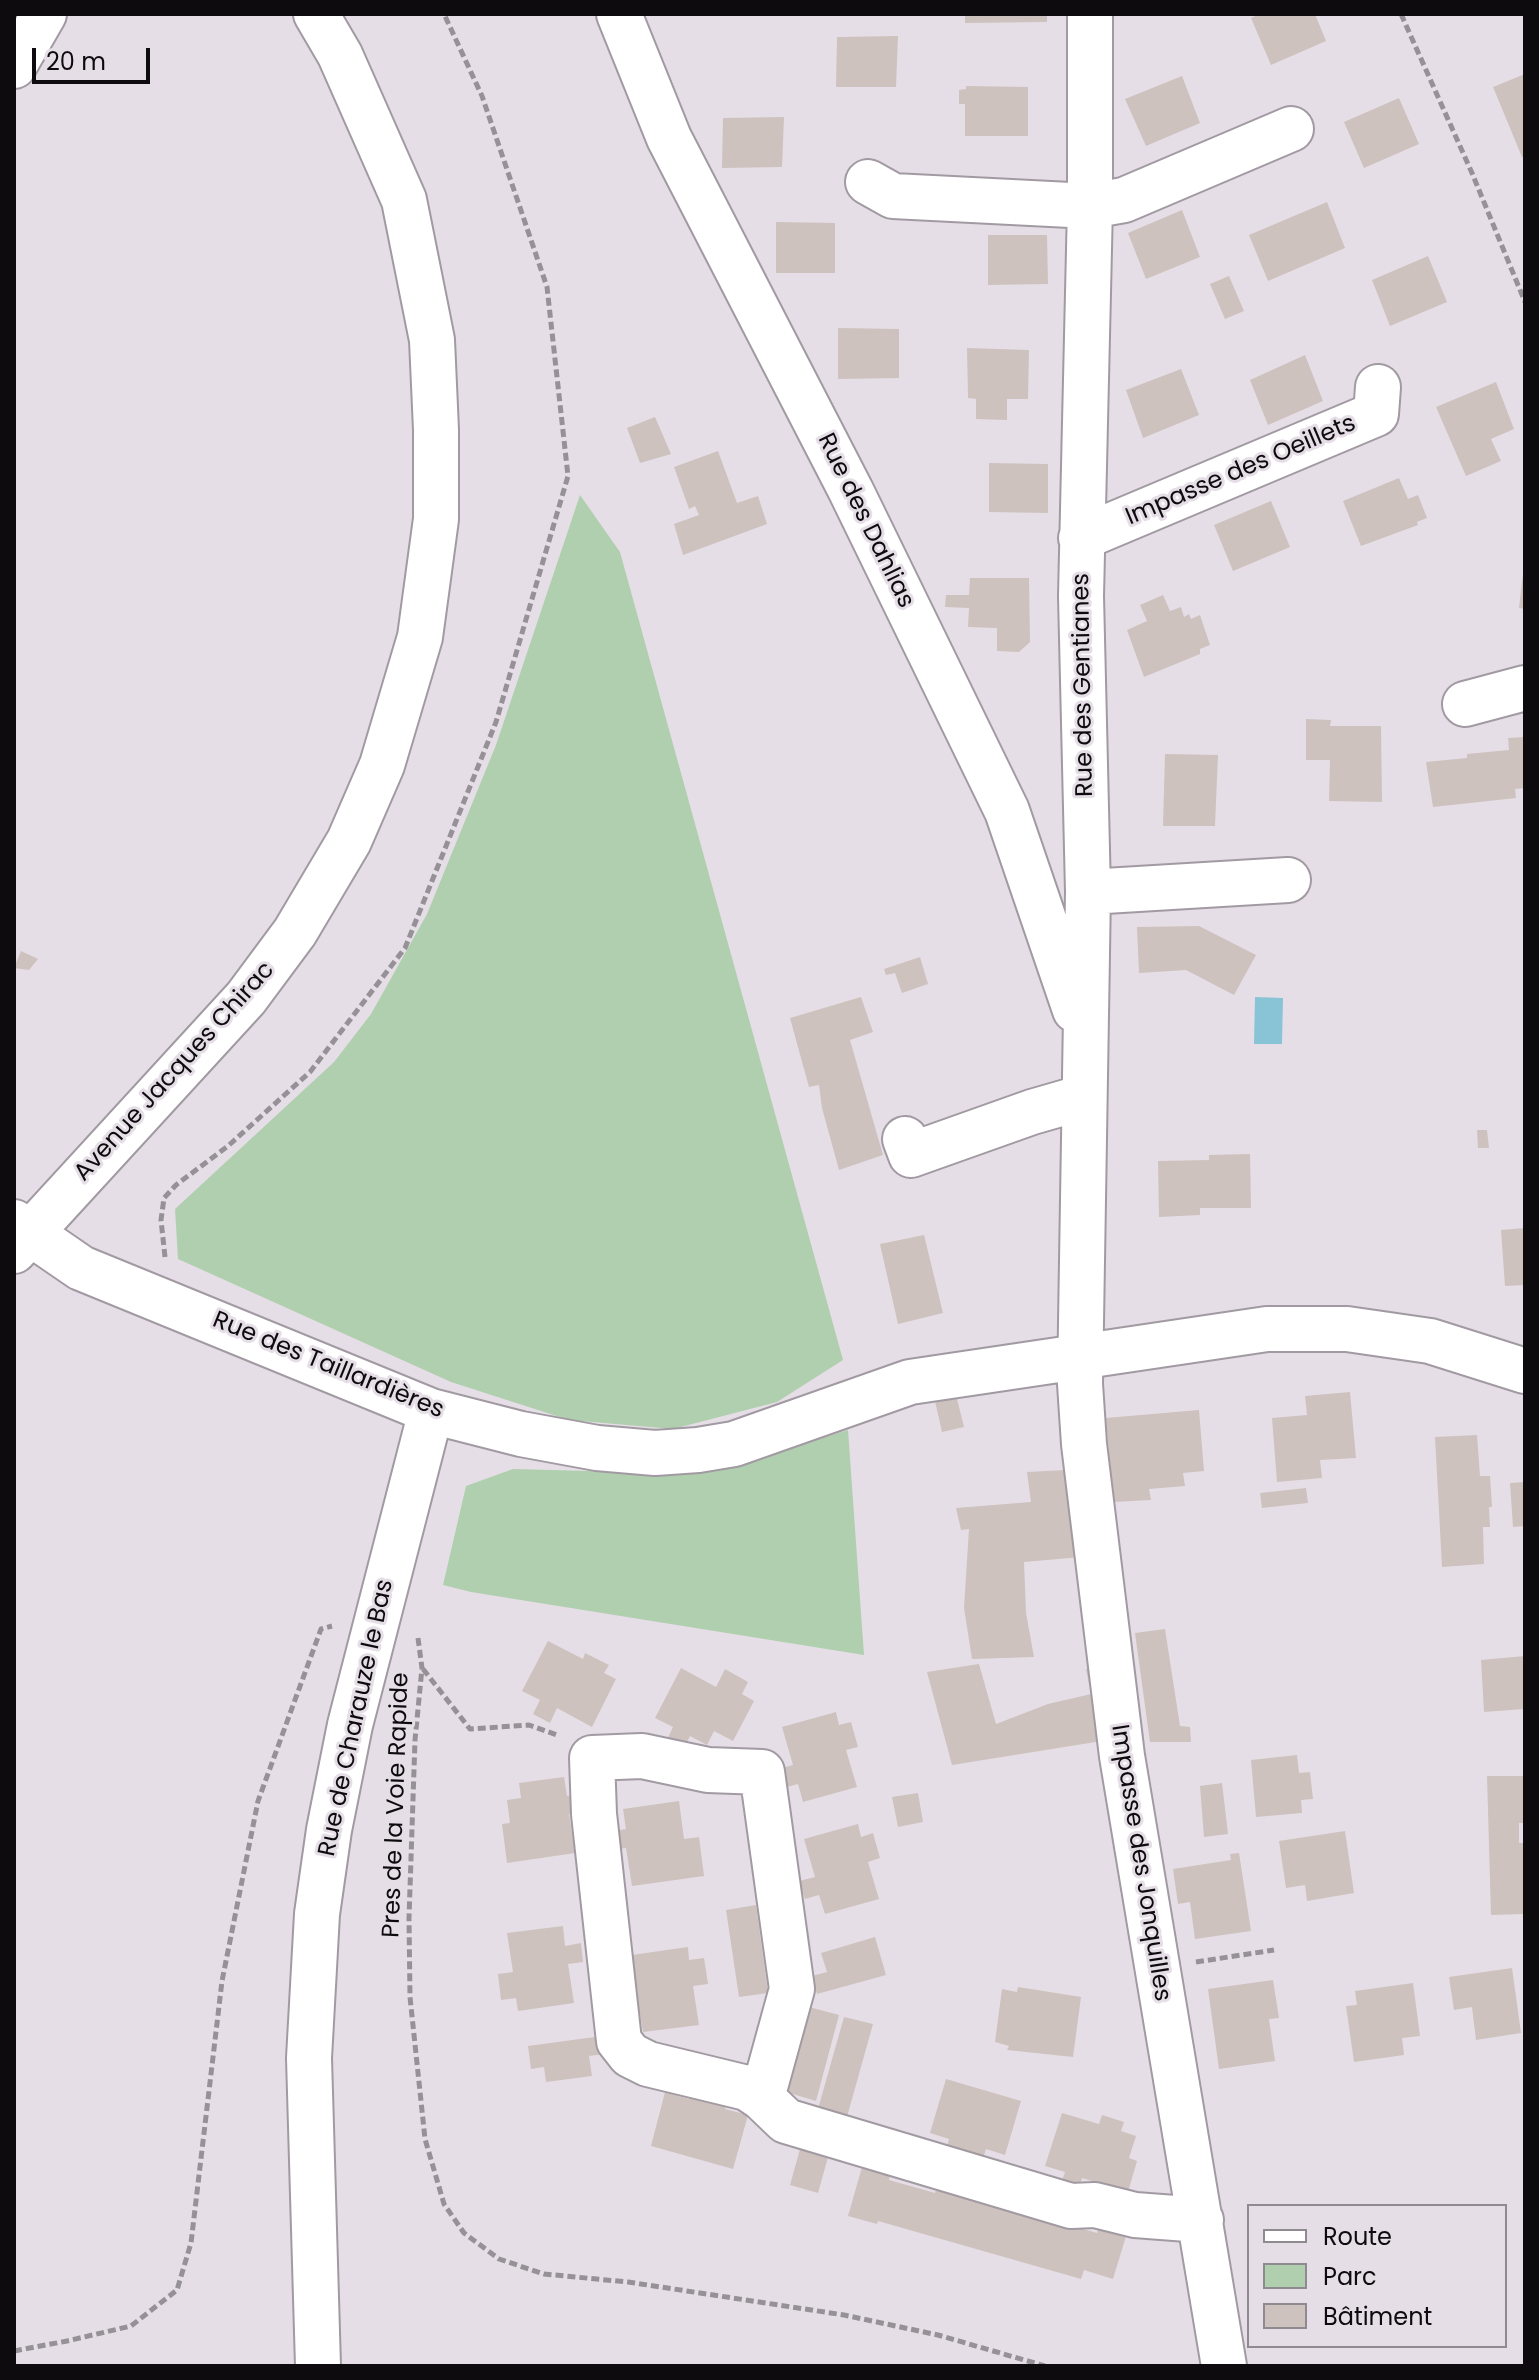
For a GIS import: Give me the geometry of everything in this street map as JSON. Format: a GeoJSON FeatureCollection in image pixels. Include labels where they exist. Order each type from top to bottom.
{"type":"FeatureCollection","features":[{"type":"Feature","properties":{"kind":"street"},"geometry":{"type":"LineString","coordinates":[[14,66],[44,14]]}},
{"type":"Feature","properties":{"kind":"street","name":"Avenue Jacques Chirac"},"geometry":{"type":"LineString","coordinates":[[19,1235],[246,998],[295,932],[349,841],[382,765],[420,637],[436,519],[432,340],[404,200],[340,55],[316,14]]}},
{"type":"Feature","properties":{"kind":"street","name":"Rue des Dahlias"},"geometry":{"type":"LineString","coordinates":[[619,14],[669,138],[851,491],[1007,811],[1085,1039]]}},
{"type":"Feature","properties":{"kind":"street","name":"Rue des Gentianes"},"geometry":{"type":"LineString","coordinates":[[1080,1356],[1088,892],[1081,538],[1090,206],[1090,14]]}},
{"type":"Feature","properties":{"kind":"street"},"geometry":{"type":"LineString","coordinates":[[868,182],[893,196],[1090,206],[1124,200],[1291,129]]}},
{"type":"Feature","properties":{"kind":"street","name":"Impasse des Oeillets"},"geometry":{"type":"LineString","coordinates":[[1081,538],[1376,414],[1378,387]]}},
{"type":"Feature","properties":{"kind":"street"},"geometry":{"type":"LineString","coordinates":[[1465,704],[1525,688]]}},
{"type":"Feature","properties":{"kind":"street"},"geometry":{"type":"LineString","coordinates":[[1088,892],[1288,880]]}},
{"type":"Feature","properties":{"kind":"street"},"geometry":{"type":"LineString","coordinates":[[905,1139],[911,1155],[1084,1097]]}},
{"type":"Feature","properties":{"kind":"street","name":"Rue des Taillardières"},"geometry":{"type":"LineString","coordinates":[[19,1235],[81,1268],[431,1411],[521,1434],[597,1448],[655,1453],[734,1444],[910,1382],[1267,1329],[1347,1329],[1430,1341],[1525,1371]]}},
{"type":"Feature","properties":{"kind":"street","name":"Impasse des Jonquilles"},"geometry":{"type":"LineString","coordinates":[[1080,1356],[1084,1444],[1120,1740],[1224,2366]]}},
{"type":"Feature","properties":{"kind":"street","name":"Rue de Charauze le Bas"},"geometry":{"type":"LineString","coordinates":[[318,2366],[309,2058],[317,1914],[341,1770],[431,1411]]}},
{"type":"Feature","properties":{"kind":"street"},"geometry":{"type":"LineString","coordinates":[[762,2098],[792,1989],[762,1772],[708,1770],[642,1756],[592,1758],[594,1814],[619,2041],[630,2055],[648,2064],[747,2088],[786,2121],[1071,2206],[1095,2205],[1135,2215],[1201,2220]]}},
{"type":"Feature","properties":{"kind":"path"},"geometry":{"type":"LineString","coordinates":[[1401,14],[1525,302]]}},
{"type":"Feature","properties":{"kind":"path"},"geometry":{"type":"LineString","coordinates":[[14,2351],[131,2326],[177,2290],[191,2243],[222,1981],[258,1801],[321,1629],[378,1614]]}},
{"type":"Feature","properties":{"kind":"path","name":"Pres de la Voie Rapide"},"geometry":{"type":"LineString","coordinates":[[378,1614],[417,1630],[422,1668],[415,1740],[410,1997],[425,2139],[444,2204],[464,2233],[499,2259],[544,2274],[628,2282],[844,2315],[938,2335],[1045,2366]]}},
{"type":"Feature","properties":{"kind":"path"},"geometry":{"type":"LineString","coordinates":[[422,1668],[470,1729],[529,1725],[557,1734],[592,1758]]}},
{"type":"Feature","properties":{"kind":"path"},"geometry":{"type":"LineString","coordinates":[[1157,1968],[1274,1950]]}},
{"type":"Feature","properties":{"kind":"green space"},"geometry":{"type":"Polygon","coordinates":[[[580,495],[620,552],[843,1360],[777,1402],[673,1429],[569,1420],[451,1382],[178,1259],[175,1209],[334,1062],[371,1014],[427,914],[496,745],[580,495]]]}},
{"type":"Feature","properties":{"kind":"green space"},"geometry":{"type":"Polygon","coordinates":[[[848,1430],[864,1655],[443,1585],[466,1486],[513,1469],[664,1473],[742,1463],[848,1430]]]}},
{"type":"Feature","properties":{"kind":"water"},"geometry":{"type":"Polygon","coordinates":[[[1255,997],[1283,998],[1282,1044],[1254,1044],[1255,997]]]}},
{"type":"Feature","properties":{"kind":"building"},"geometry":{"type":"Polygon","coordinates":[[[965,14],[1047,14],[1047,22],[965,23],[965,14]]]}},
{"type":"Feature","properties":{"kind":"building"},"geometry":{"type":"Polygon","coordinates":[[[1260,14],[1315,14],[1326,41],[1271,65],[1251,18],[1260,14]]]}},
{"type":"Feature","properties":{"kind":"building"},"geometry":{"type":"Polygon","coordinates":[[[898,36],[896,87],[836,87],[837,37],[898,36]]]}},
{"type":"Feature","properties":{"kind":"building"},"geometry":{"type":"Polygon","coordinates":[[[1525,74],[1525,156],[1522,157],[1493,87],[1525,74]]]}},
{"type":"Feature","properties":{"kind":"building"},"geometry":{"type":"Polygon","coordinates":[[[1182,76],[1200,123],[1146,146],[1125,99],[1182,76]]]}},
{"type":"Feature","properties":{"kind":"building"},"geometry":{"type":"Polygon","coordinates":[[[966,86],[1028,87],[1028,136],[965,136],[965,104],[959,104],[959,90],[966,89],[966,86]]]}},
{"type":"Feature","properties":{"kind":"building"},"geometry":{"type":"Polygon","coordinates":[[[1399,98],[1419,144],[1364,168],[1344,122],[1399,98]]]}},
{"type":"Feature","properties":{"kind":"building"},"geometry":{"type":"Polygon","coordinates":[[[784,117],[782,167],[722,168],[723,118],[784,117]]]}},
{"type":"Feature","properties":{"kind":"building"},"geometry":{"type":"Polygon","coordinates":[[[1327,202],[1345,248],[1268,281],[1249,235],[1327,202]]]}},
{"type":"Feature","properties":{"kind":"building"},"geometry":{"type":"Polygon","coordinates":[[[1182,210],[1200,257],[1146,279],[1128,233],[1182,210]]]}},
{"type":"Feature","properties":{"kind":"building"},"geometry":{"type":"Polygon","coordinates":[[[776,222],[835,223],[835,273],[776,273],[776,222]]]}},
{"type":"Feature","properties":{"kind":"building"},"geometry":{"type":"Polygon","coordinates":[[[988,235],[1047,235],[1048,284],[988,285],[988,235]]]}},
{"type":"Feature","properties":{"kind":"building"},"geometry":{"type":"Polygon","coordinates":[[[1428,256],[1447,302],[1390,326],[1372,280],[1428,256]]]}},
{"type":"Feature","properties":{"kind":"building"},"geometry":{"type":"Polygon","coordinates":[[[1229,276],[1244,311],[1225,319],[1210,284],[1229,276]]]}},
{"type":"Feature","properties":{"kind":"building"},"geometry":{"type":"Polygon","coordinates":[[[838,328],[899,329],[899,378],[838,379],[838,328]]]}},
{"type":"Feature","properties":{"kind":"building"},"geometry":{"type":"Polygon","coordinates":[[[967,348],[1029,350],[1028,399],[1007,399],[1007,420],[976,419],[976,399],[968,398],[967,348]]]}},
{"type":"Feature","properties":{"kind":"building"},"geometry":{"type":"Polygon","coordinates":[[[1305,355],[1323,401],[1268,425],[1250,380],[1305,355]]]}},
{"type":"Feature","properties":{"kind":"building"},"geometry":{"type":"Polygon","coordinates":[[[1181,369],[1199,415],[1143,438],[1126,390],[1181,369]]]}},
{"type":"Feature","properties":{"kind":"building"},"geometry":{"type":"Polygon","coordinates":[[[1496,382],[1514,429],[1491,439],[1501,461],[1466,476],[1436,407],[1496,382]]]}},
{"type":"Feature","properties":{"kind":"building"},"geometry":{"type":"Polygon","coordinates":[[[655,417],[671,454],[640,463],[627,428],[655,417]]]}},
{"type":"Feature","properties":{"kind":"building"},"geometry":{"type":"Polygon","coordinates":[[[718,451],[737,503],[758,496],[767,524],[683,555],[674,524],[699,515],[695,506],[689,509],[674,467],[718,451]]]}},
{"type":"Feature","properties":{"kind":"building"},"geometry":{"type":"Polygon","coordinates":[[[989,463],[1048,464],[1048,513],[989,512],[989,463]]]}},
{"type":"Feature","properties":{"kind":"building"},"geometry":{"type":"Polygon","coordinates":[[[1399,478],[1408,499],[1418,495],[1427,518],[1417,522],[1418,525],[1361,546],[1343,501],[1399,478]]]}},
{"type":"Feature","properties":{"kind":"building"},"geometry":{"type":"Polygon","coordinates":[[[1271,501],[1290,547],[1233,571],[1214,525],[1271,501]]]}},
{"type":"Feature","properties":{"kind":"building"},"geometry":{"type":"Polygon","coordinates":[[[1525,574],[1525,609],[1519,608],[1525,574]]]}},
{"type":"Feature","properties":{"kind":"building"},"geometry":{"type":"Polygon","coordinates":[[[970,578],[1029,578],[1030,642],[1019,652],[997,651],[997,628],[968,627],[969,608],[945,607],[946,595],[969,595],[970,578]]]}},
{"type":"Feature","properties":{"kind":"building"},"geometry":{"type":"Polygon","coordinates":[[[1163,595],[1170,611],[1181,607],[1184,617],[1189,614],[1191,619],[1200,615],[1210,645],[1200,649],[1200,654],[1144,677],[1127,630],[1147,621],[1140,605],[1163,595]]]}},
{"type":"Feature","properties":{"kind":"building"},"geometry":{"type":"Polygon","coordinates":[[[1306,719],[1331,720],[1330,726],[1381,726],[1382,802],[1329,801],[1330,760],[1306,760],[1306,719]]]}},
{"type":"Feature","properties":{"kind":"building"},"geometry":{"type":"Polygon","coordinates":[[[1525,737],[1525,788],[1515,789],[1516,798],[1433,807],[1426,762],[1509,750],[1508,738],[1525,737]]]}},
{"type":"Feature","properties":{"kind":"building"},"geometry":{"type":"Polygon","coordinates":[[[1165,754],[1218,755],[1215,826],[1163,826],[1165,754]]]}},
{"type":"Feature","properties":{"kind":"building"},"geometry":{"type":"Polygon","coordinates":[[[1199,926],[1256,955],[1234,995],[1186,970],[1139,973],[1137,927],[1199,926]]]}},
{"type":"Feature","properties":{"kind":"building"},"geometry":{"type":"Polygon","coordinates":[[[21,951],[38,959],[29,970],[14,968],[21,951]]]}},
{"type":"Feature","properties":{"kind":"building"},"geometry":{"type":"Polygon","coordinates":[[[920,957],[928,984],[902,993],[895,973],[886,975],[884,969],[920,957]]]}},
{"type":"Feature","properties":{"kind":"building"},"geometry":{"type":"Polygon","coordinates":[[[861,997],[873,1032],[850,1040],[883,1155],[839,1170],[819,1085],[809,1087],[790,1018],[861,997]]]}},
{"type":"Feature","properties":{"kind":"building"},"geometry":{"type":"Polygon","coordinates":[[[1477,1130],[1487,1130],[1489,1148],[1478,1148],[1477,1130]]]}},
{"type":"Feature","properties":{"kind":"building"},"geometry":{"type":"Polygon","coordinates":[[[1250,1154],[1251,1208],[1200,1208],[1200,1215],[1159,1217],[1158,1161],[1209,1160],[1209,1155],[1250,1154]]]}},
{"type":"Feature","properties":{"kind":"building"},"geometry":{"type":"Polygon","coordinates":[[[1525,1228],[1525,1285],[1505,1286],[1501,1230],[1525,1228]]]}},
{"type":"Feature","properties":{"kind":"building"},"geometry":{"type":"Polygon","coordinates":[[[924,1235],[943,1313],[898,1324],[880,1244],[924,1235]]]}},
{"type":"Feature","properties":{"kind":"building"},"geometry":{"type":"Polygon","coordinates":[[[1350,1392],[1356,1458],[1320,1460],[1322,1478],[1277,1482],[1272,1418],[1307,1415],[1305,1396],[1350,1392]]]}},
{"type":"Feature","properties":{"kind":"building"},"geometry":{"type":"Polygon","coordinates":[[[957,1399],[964,1427],[942,1432],[935,1401],[957,1399]]]}},
{"type":"Feature","properties":{"kind":"building"},"geometry":{"type":"Polygon","coordinates":[[[1199,1410],[1204,1471],[1183,1473],[1185,1486],[1149,1489],[1151,1500],[1113,1502],[1106,1418],[1199,1410]]]}},
{"type":"Feature","properties":{"kind":"building"},"geometry":{"type":"Polygon","coordinates":[[[1477,1435],[1480,1476],[1490,1476],[1492,1507],[1489,1507],[1490,1527],[1483,1527],[1484,1564],[1442,1567],[1435,1437],[1477,1435]]]}},
{"type":"Feature","properties":{"kind":"building"},"geometry":{"type":"Polygon","coordinates":[[[1066,1470],[1081,1557],[1024,1562],[1026,1613],[1034,1657],[972,1659],[964,1608],[969,1529],[961,1530],[956,1508],[1031,1502],[1027,1472],[1066,1470]]]}},
{"type":"Feature","properties":{"kind":"building"},"geometry":{"type":"Polygon","coordinates":[[[1525,1482],[1525,1526],[1513,1527],[1510,1483],[1525,1482]]]}},
{"type":"Feature","properties":{"kind":"building"},"geometry":{"type":"Polygon","coordinates":[[[1306,1488],[1308,1503],[1262,1508],[1260,1493],[1306,1488]]]}},
{"type":"Feature","properties":{"kind":"building"},"geometry":{"type":"Polygon","coordinates":[[[1165,1629],[1180,1726],[1190,1727],[1191,1742],[1150,1742],[1135,1633],[1165,1629]]]}},
{"type":"Feature","properties":{"kind":"building"},"geometry":{"type":"Polygon","coordinates":[[[548,1641],[583,1659],[585,1653],[609,1665],[604,1673],[616,1679],[592,1727],[557,1708],[550,1723],[533,1714],[540,1700],[522,1691],[548,1641]]]}},
{"type":"Feature","properties":{"kind":"building"},"geometry":{"type":"Polygon","coordinates":[[[1525,1656],[1524,1709],[1484,1712],[1481,1660],[1525,1656]]]}},
{"type":"Feature","properties":{"kind":"building"},"geometry":{"type":"Polygon","coordinates":[[[1099,1663],[1108,1740],[952,1765],[927,1672],[979,1664],[996,1724],[1048,1704],[1091,1694],[1086,1669],[1099,1663]]]}},
{"type":"Feature","properties":{"kind":"building"},"geometry":{"type":"Polygon","coordinates":[[[681,1668],[716,1687],[725,1669],[748,1682],[742,1694],[754,1701],[733,1741],[714,1731],[707,1745],[690,1736],[683,1750],[666,1742],[673,1727],[655,1718],[681,1668]]]}},
{"type":"Feature","properties":{"kind":"building"},"geometry":{"type":"Polygon","coordinates":[[[836,1712],[839,1725],[851,1722],[858,1747],[846,1750],[857,1787],[803,1802],[798,1784],[783,1788],[778,1769],[793,1765],[782,1727],[836,1712]]]}},
{"type":"Feature","properties":{"kind":"building"},"geometry":{"type":"Polygon","coordinates":[[[1297,1755],[1299,1773],[1310,1772],[1313,1799],[1301,1800],[1302,1813],[1256,1817],[1251,1760],[1297,1755]]]}},
{"type":"Feature","properties":{"kind":"building"},"geometry":{"type":"Polygon","coordinates":[[[1487,1776],[1525,1776],[1525,1823],[1519,1823],[1519,1843],[1525,1843],[1525,1914],[1491,1915],[1487,1776]]]}},
{"type":"Feature","properties":{"kind":"building"},"geometry":{"type":"Polygon","coordinates":[[[564,1777],[567,1796],[582,1794],[585,1813],[569,1814],[575,1853],[507,1863],[502,1824],[510,1823],[507,1800],[521,1798],[519,1783],[564,1777]]]}},
{"type":"Feature","properties":{"kind":"building"},"geometry":{"type":"Polygon","coordinates":[[[1222,1783],[1228,1834],[1204,1837],[1200,1786],[1222,1783]]]}},
{"type":"Feature","properties":{"kind":"building"},"geometry":{"type":"Polygon","coordinates":[[[918,1793],[923,1822],[898,1827],[892,1797],[918,1793]]]}},
{"type":"Feature","properties":{"kind":"building"},"geometry":{"type":"Polygon","coordinates":[[[679,1801],[684,1839],[699,1837],[704,1876],[632,1886],[626,1848],[611,1850],[608,1832],[626,1829],[623,1809],[679,1801]]]}},
{"type":"Feature","properties":{"kind":"building"},"geometry":{"type":"Polygon","coordinates":[[[858,1824],[861,1837],[873,1833],[880,1858],[868,1862],[879,1899],[825,1914],[819,1895],[805,1899],[799,1881],[815,1877],[804,1839],[858,1824]]]}},
{"type":"Feature","properties":{"kind":"building"},"geometry":{"type":"Polygon","coordinates":[[[1345,1831],[1354,1893],[1307,1901],[1305,1885],[1286,1888],[1279,1841],[1345,1831]]]}},
{"type":"Feature","properties":{"kind":"building"},"geometry":{"type":"Polygon","coordinates":[[[1239,1853],[1251,1931],[1195,1939],[1190,1902],[1178,1904],[1173,1869],[1231,1860],[1230,1854],[1239,1853]]]}},
{"type":"Feature","properties":{"kind":"building"},"geometry":{"type":"Polygon","coordinates":[[[756,1905],[768,1993],[739,1997],[726,1910],[756,1905]]]}},
{"type":"Feature","properties":{"kind":"building"},"geometry":{"type":"Polygon","coordinates":[[[563,1926],[565,1946],[581,1943],[583,1962],[568,1964],[574,2003],[518,2011],[516,1998],[501,2000],[498,1974],[513,1972],[507,1933],[563,1926]]]}},
{"type":"Feature","properties":{"kind":"building"},"geometry":{"type":"Polygon","coordinates":[[[875,1937],[886,1975],[817,1994],[812,1976],[827,1972],[821,1953],[875,1937]]]}},
{"type":"Feature","properties":{"kind":"building"},"geometry":{"type":"Polygon","coordinates":[[[688,1947],[689,1960],[704,1958],[708,1984],[693,1986],[699,2025],[643,2032],[640,2013],[625,2014],[622,1996],[638,1994],[632,1955],[688,1947]]]}},
{"type":"Feature","properties":{"kind":"building"},"geometry":{"type":"Polygon","coordinates":[[[1512,1968],[1521,2033],[1476,2040],[1472,2007],[1454,2010],[1449,1977],[1512,1968]]]}},
{"type":"Feature","properties":{"kind":"building"},"geometry":{"type":"Polygon","coordinates":[[[1273,1980],[1279,2018],[1269,2019],[1275,2061],[1219,2069],[1208,1989],[1273,1980]]]}},
{"type":"Feature","properties":{"kind":"building"},"geometry":{"type":"Polygon","coordinates":[[[1413,1983],[1420,2036],[1402,2038],[1404,2055],[1354,2062],[1346,2006],[1357,2005],[1355,1991],[1413,1983]]]}},
{"type":"Feature","properties":{"kind":"building"},"geometry":{"type":"Polygon","coordinates":[[[1018,1987],[1081,1997],[1073,2057],[1007,2050],[1009,2046],[995,2042],[1002,1989],[1017,1992],[1018,1987]]]}},
{"type":"Feature","properties":{"kind":"building"},"geometry":{"type":"Polygon","coordinates":[[[809,2007],[839,2015],[816,2101],[786,2092],[809,2007]]]}},
{"type":"Feature","properties":{"kind":"building"},"geometry":{"type":"Polygon","coordinates":[[[844,2017],[873,2024],[845,2124],[816,2116],[844,2017]]]}},
{"type":"Feature","properties":{"kind":"building"},"geometry":{"type":"Polygon","coordinates":[[[602,2036],[604,2054],[589,2056],[592,2076],[546,2082],[544,2067],[531,2069],[528,2046],[602,2036]]]}},
{"type":"Feature","properties":{"kind":"building"},"geometry":{"type":"Polygon","coordinates":[[[946,2079],[1021,2101],[1005,2155],[986,2149],[981,2164],[945,2154],[949,2139],[930,2133],[946,2079]]]}},
{"type":"Feature","properties":{"kind":"building"},"geometry":{"type":"Polygon","coordinates":[[[693,2084],[729,2094],[725,2109],[748,2115],[733,2169],[651,2146],[665,2092],[689,2099],[693,2084]]]}},
{"type":"Feature","properties":{"kind":"building"},"geometry":{"type":"Polygon","coordinates":[[[1062,2113],[1099,2124],[1102,2115],[1124,2122],[1121,2131],[1136,2136],[1129,2158],[1137,2161],[1128,2192],[1082,2178],[1078,2192],[1060,2187],[1065,2172],[1045,2166],[1062,2113]]]}},
{"type":"Feature","properties":{"kind":"building"},"geometry":{"type":"Polygon","coordinates":[[[802,2142],[830,2150],[818,2193],[790,2185],[802,2142]]]}},
{"type":"Feature","properties":{"kind":"building"},"geometry":{"type":"Polygon","coordinates":[[[864,2160],[892,2167],[889,2180],[935,2193],[937,2187],[1097,2233],[1102,2214],[1130,2223],[1113,2279],[1084,2270],[1081,2279],[878,2221],[877,2224],[848,2216],[864,2160]]]}}]}
